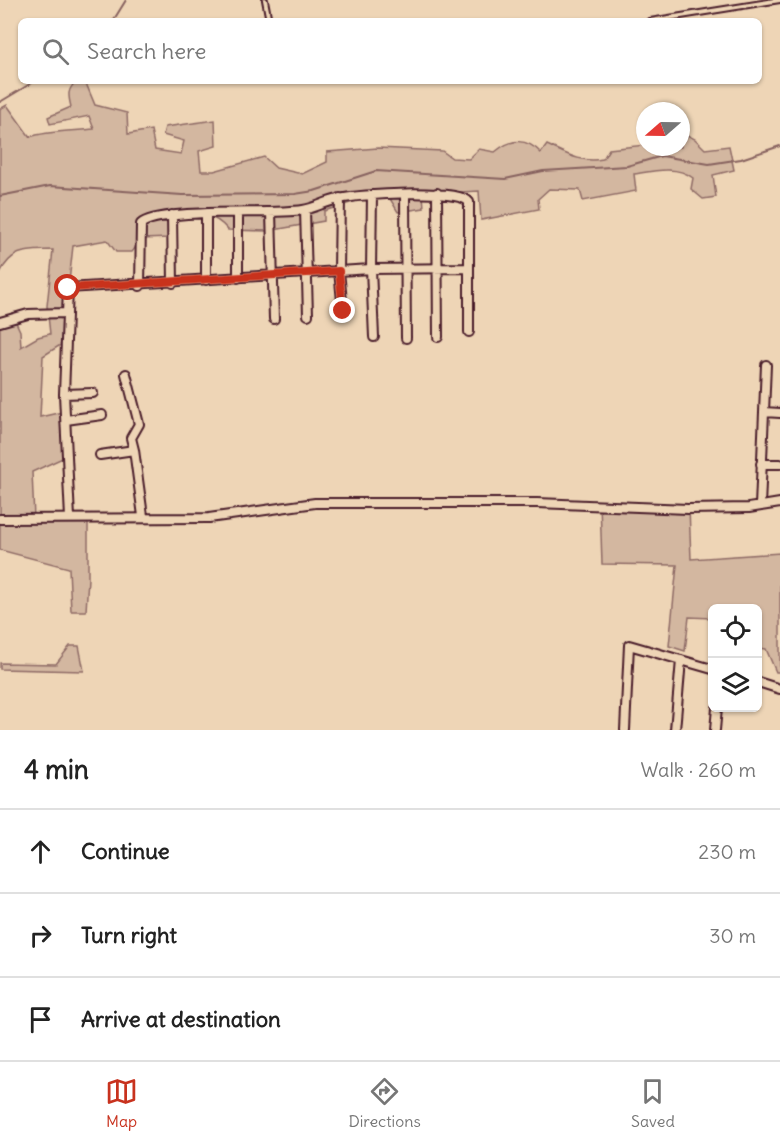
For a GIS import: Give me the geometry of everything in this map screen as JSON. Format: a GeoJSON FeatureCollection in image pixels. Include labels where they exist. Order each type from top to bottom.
{"type":"FeatureCollection","features":[{"type":"Feature","properties":{"kind":"street"},"geometry":{"type":"LineString","coordinates":[[437,193],[438,338]]}},
{"type":"Feature","properties":{"kind":"street"},"geometry":{"type":"LineString","coordinates":[[140,286],[141,223],[172,215],[305,210],[340,198],[437,193],[468,199],[469,332]]}},
{"type":"Feature","properties":{"kind":"street"},"geometry":{"type":"LineString","coordinates":[[372,195],[371,269],[374,338]]}},
{"type":"Feature","properties":{"kind":"street"},"geometry":{"type":"LineString","coordinates":[[405,195],[406,338]]}},
{"type":"Feature","properties":{"kind":"street"},"geometry":{"type":"LineString","coordinates":[[340,198],[339,271],[343,311]]}},
{"type":"Feature","properties":{"kind":"street"},"geometry":{"type":"LineString","coordinates":[[305,210],[308,315]]}},
{"type":"Feature","properties":{"kind":"street"},"geometry":{"type":"LineString","coordinates":[[271,212],[274,320]]}},
{"type":"Feature","properties":{"kind":"street"},"geometry":{"type":"LineString","coordinates":[[206,214],[206,280]]}},
{"type":"Feature","properties":{"kind":"street"},"geometry":{"type":"LineString","coordinates":[[238,214],[238,278]]}},
{"type":"Feature","properties":{"kind":"street"},"geometry":{"type":"LineString","coordinates":[[172,215],[172,284]]}},
{"type":"Feature","properties":{"kind":"street"},"geometry":{"type":"LineString","coordinates":[[70,518],[64,394],[66,291],[69,288],[172,284],[371,269],[469,268]]}},
{"type":"Feature","properties":{"kind":"street"},"geometry":{"type":"LineString","coordinates":[[0,322],[28,314],[65,313]]}},
{"type":"Feature","properties":{"kind":"street"},"geometry":{"type":"LineString","coordinates":[[760,506],[766,365]]}},
{"type":"Feature","properties":{"kind":"street"},"geometry":{"type":"LineString","coordinates":[[126,374],[139,423],[131,438],[143,516]]}},
{"type":"Feature","properties":{"kind":"street"},"geometry":{"type":"LineString","coordinates":[[64,394],[93,393]]}},
{"type":"Feature","properties":{"kind":"street"},"geometry":{"type":"LineString","coordinates":[[764,412],[780,413]]}},
{"type":"Feature","properties":{"kind":"street"},"geometry":{"type":"LineString","coordinates":[[66,420],[102,415]]}},
{"type":"Feature","properties":{"kind":"street"},"geometry":{"type":"LineString","coordinates":[[100,455],[134,450]]}},
{"type":"Feature","properties":{"kind":"street"},"geometry":{"type":"LineString","coordinates":[[761,464],[780,464]]}},
{"type":"Feature","properties":{"kind":"street"},"geometry":{"type":"LineString","coordinates":[[0,519],[143,516],[209,518],[278,511],[315,503],[537,503],[688,509],[780,503]]}},
{"type":"Feature","properties":{"kind":"street"},"geometry":{"type":"LineString","coordinates":[[625,730],[629,645],[708,668]]}},
{"type":"Feature","properties":{"kind":"street"},"geometry":{"type":"LineString","coordinates":[[675,730],[681,660]]}},
{"type":"Feature","properties":{"kind":"street"},"geometry":{"type":"LineString","coordinates":[[762,683],[780,689]]}},
{"type":"Feature","properties":{"kind":"street"},"geometry":{"type":"LineString","coordinates":[[715,730],[717,712]]}},
{"type":"Feature","properties":{"kind":"lane"},"geometry":{"type":"LineString","coordinates":[[265,0],[268,18]]}},
{"type":"Feature","properties":{"kind":"lane"},"geometry":{"type":"LineString","coordinates":[[669,18],[780,0]]}},
{"type":"Feature","properties":{"kind":"shaded area"},"geometry":{"type":"Polygon","coordinates":[[[74,84],[86,84],[95,105],[127,113],[128,134],[151,130],[155,150],[181,154],[184,141],[163,135],[165,127],[215,120],[216,146],[199,151],[201,171],[214,171],[264,157],[276,168],[302,174],[327,162],[327,152],[378,148],[442,151],[452,158],[469,159],[479,149],[495,152],[513,142],[525,142],[541,153],[547,145],[587,160],[603,159],[609,149],[636,146],[636,156],[690,156],[690,136],[705,149],[729,146],[734,170],[713,175],[716,197],[703,199],[691,189],[693,178],[687,174],[672,170],[657,171],[634,174],[636,191],[583,201],[580,190],[549,189],[538,199],[539,209],[481,220],[479,191],[423,194],[424,208],[398,212],[386,192],[324,211],[324,221],[268,231],[228,230],[211,217],[192,216],[177,218],[169,238],[142,239],[132,252],[116,252],[107,240],[73,246],[62,344],[43,356],[40,417],[67,411],[67,456],[32,472],[34,518],[67,514],[88,516],[86,611],[71,611],[69,568],[0,550],[0,323],[15,320],[20,331],[21,347],[38,337],[50,334],[47,306],[53,250],[22,252],[10,259],[0,273],[0,109],[7,105],[30,137],[52,132],[94,129],[89,116],[50,124],[48,117],[71,107],[69,92],[74,84]]]}},
{"type":"Feature","properties":{"kind":"shaded area"},"geometry":{"type":"Polygon","coordinates":[[[600,502],[689,507],[691,559],[780,553],[780,672],[776,672],[766,649],[762,648],[762,604],[708,604],[708,618],[689,617],[685,651],[669,646],[677,565],[602,564],[600,502]]]}},
{"type":"Feature","properties":{"kind":"shaded area"},"geometry":{"type":"Polygon","coordinates":[[[70,646],[79,646],[84,671],[0,669],[0,663],[56,664],[70,646]]]}},
{"type":"Feature","properties":{"kind":"waterway"},"geometry":{"type":"LineString","coordinates":[[115,18],[126,0]]}},
{"type":"Feature","properties":{"kind":"waterway"},"geometry":{"type":"LineString","coordinates":[[0,102],[30,84]]}},
{"type":"Feature","properties":{"kind":"waterway"},"geometry":{"type":"LineString","coordinates":[[0,196],[50,186],[182,195],[295,194],[314,191],[376,171],[505,179],[543,171],[627,166],[662,156],[709,164],[741,159],[780,146]]}},
{"type":"Feature","properties":{"kind":"route"},"geometry":{"type":"LineString","coordinates":[[68,288],[172,284],[339,271],[343,311]]}}]}
